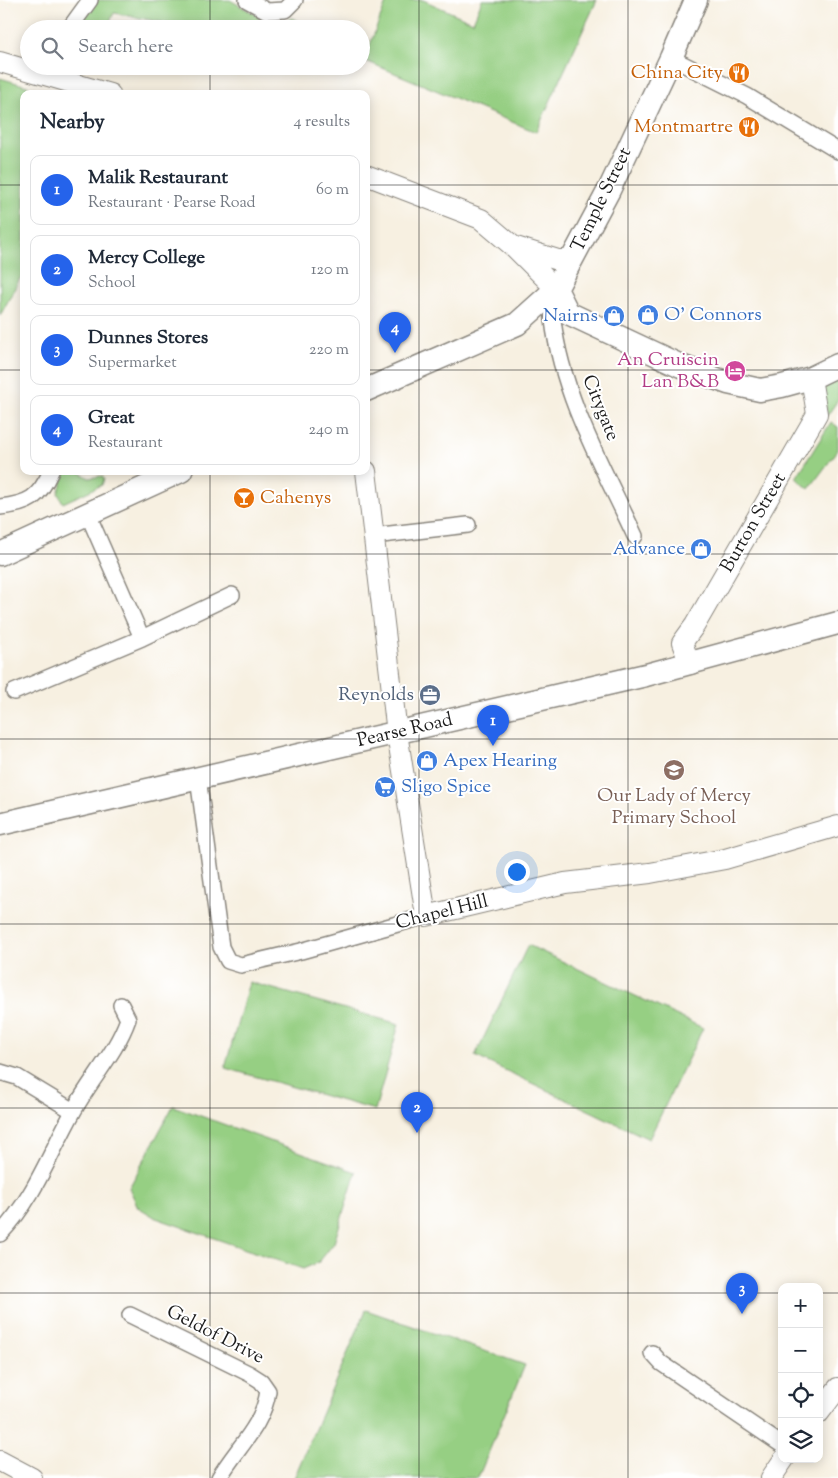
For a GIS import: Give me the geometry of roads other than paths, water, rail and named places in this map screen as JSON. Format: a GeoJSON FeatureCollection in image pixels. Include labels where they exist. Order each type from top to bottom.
{"type":"FeatureCollection","features":[{"type":"Feature","properties":{"kind":"main road","name":"Temple Street"},"geometry":{"type":"LineString","coordinates":[[370,388],[517,324],[556,289],[671,58],[696,0]]}},
{"type":"Feature","properties":{"kind":"main road"},"geometry":{"type":"LineString","coordinates":[[556,289],[568,313],[681,366],[728,383],[760,390],[811,378],[838,365]]}},
{"type":"Feature","properties":{"kind":"main road"},"geometry":{"type":"LineString","coordinates":[[1,550],[172,475]]}},
{"type":"Feature","properties":{"kind":"main road","name":"Pearse Road"},"geometry":{"type":"LineString","coordinates":[[0,824],[690,664],[838,623]]}},
{"type":"Feature","properties":{"kind":"street"},"geometry":{"type":"LineString","coordinates":[[76,20],[90,0]]}},
{"type":"Feature","properties":{"kind":"street"},"geometry":{"type":"LineString","coordinates":[[247,0],[267,11],[285,10],[295,0]]}},
{"type":"Feature","properties":{"kind":"street"},"geometry":{"type":"LineString","coordinates":[[671,58],[747,96],[838,151]]}},
{"type":"Feature","properties":{"kind":"street"},"geometry":{"type":"LineString","coordinates":[[0,62],[20,66]]}},
{"type":"Feature","properties":{"kind":"street"},"geometry":{"type":"LineString","coordinates":[[55,75],[98,90]]}},
{"type":"Feature","properties":{"kind":"street"},"geometry":{"type":"LineString","coordinates":[[370,177],[481,219],[514,247],[556,289]]}},
{"type":"Feature","properties":{"kind":"street"},"geometry":{"type":"LineString","coordinates":[[514,247],[558,260],[572,260]]}},
{"type":"Feature","properties":{"kind":"street","name":"Citygate"},"geometry":{"type":"LineString","coordinates":[[556,289],[552,318],[564,372],[585,429],[635,536]]}},
{"type":"Feature","properties":{"kind":"street","name":"Burton Street"},"geometry":{"type":"LineString","coordinates":[[690,664],[682,643],[695,625],[817,414],[811,378]]}},
{"type":"Feature","properties":{"kind":"street"},"geometry":{"type":"LineString","coordinates":[[0,508],[17,505],[37,496],[44,489],[49,475]]}},
{"type":"Feature","properties":{"kind":"street"},"geometry":{"type":"LineString","coordinates":[[366,475],[398,733],[426,916]]}},
{"type":"Feature","properties":{"kind":"street"},"geometry":{"type":"LineString","coordinates":[[87,512],[142,638]]}},
{"type":"Feature","properties":{"kind":"street"},"geometry":{"type":"LineString","coordinates":[[373,536],[468,525]]}},
{"type":"Feature","properties":{"kind":"street"},"geometry":{"type":"LineString","coordinates":[[14,692],[142,638],[232,594]]}},
{"type":"Feature","properties":{"kind":"street","name":"Chapel Hill"},"geometry":{"type":"LineString","coordinates":[[198,778],[221,947],[228,961],[241,964],[301,951],[426,916],[565,883],[650,873],[725,859],[838,826]]}},
{"type":"Feature","properties":{"kind":"street"},"geometry":{"type":"LineString","coordinates":[[0,1234],[18,1213],[42,1173],[73,1111],[121,1037],[128,1020],[121,1005]]}},
{"type":"Feature","properties":{"kind":"street"},"geometry":{"type":"LineString","coordinates":[[0,1072],[17,1077],[73,1111]]}},
{"type":"Feature","properties":{"kind":"street","name":"Geldof Drive"},"geometry":{"type":"LineString","coordinates":[[130,1315],[250,1374],[261,1381],[268,1391],[266,1407],[254,1430],[229,1461],[219,1478]]}},
{"type":"Feature","properties":{"kind":"street"},"geometry":{"type":"LineString","coordinates":[[652,1353],[662,1363],[778,1442]]}},
{"type":"Feature","properties":{"kind":"street"},"geometry":{"type":"LineString","coordinates":[[823,1408],[838,1388]]}},
{"type":"Feature","properties":{"kind":"street"},"geometry":{"type":"LineString","coordinates":[[0,1461],[32,1478]]}},
{"type":"Feature","properties":{"kind":"street"},"geometry":{"type":"LineString","coordinates":[[771,1478],[781,1463]]}},
{"type":"Feature","properties":{"kind":"place","name":"China City"},"geometry":{"type":"Point","coordinates":[739,73]}},
{"type":"Feature","properties":{"kind":"place","name":"Montmartre"},"geometry":{"type":"Point","coordinates":[749,127]}},
{"type":"Feature","properties":{"kind":"place","name":"O' Connors"},"geometry":{"type":"Point","coordinates":[648,315]}},
{"type":"Feature","properties":{"kind":"place","name":"Nairns"},"geometry":{"type":"Point","coordinates":[614,316]}},
{"type":"Feature","properties":{"kind":"place","name":"Great"},"geometry":{"type":"Point","coordinates":[395,353]}},
{"type":"Feature","properties":{"kind":"place","name":"An Cruiscin Lan B&B"},"geometry":{"type":"Point","coordinates":[735,371]}},
{"type":"Feature","properties":{"kind":"place","name":"Cahenys"},"geometry":{"type":"Point","coordinates":[244,498]}},
{"type":"Feature","properties":{"kind":"place","name":"Advance"},"geometry":{"type":"Point","coordinates":[701,549]}},
{"type":"Feature","properties":{"kind":"place","name":"Reynolds"},"geometry":{"type":"Point","coordinates":[430,695]}},
{"type":"Feature","properties":{"kind":"place","name":"Malik Restaurant"},"geometry":{"type":"Point","coordinates":[493,746]}},
{"type":"Feature","properties":{"kind":"place","name":"Apex Hearing"},"geometry":{"type":"Point","coordinates":[427,761]}},
{"type":"Feature","properties":{"kind":"place","name":"Our Lady of Mercy Primary School"},"geometry":{"type":"Point","coordinates":[674,770]}},
{"type":"Feature","properties":{"kind":"place","name":"Sligo Spice"},"geometry":{"type":"Point","coordinates":[385,787]}},
{"type":"Feature","properties":{"kind":"place","name":"Mercy College"},"geometry":{"type":"Point","coordinates":[417,1133]}},
{"type":"Feature","properties":{"kind":"place","name":"Dunnes Stores"},"geometry":{"type":"Point","coordinates":[742,1314]}}]}
